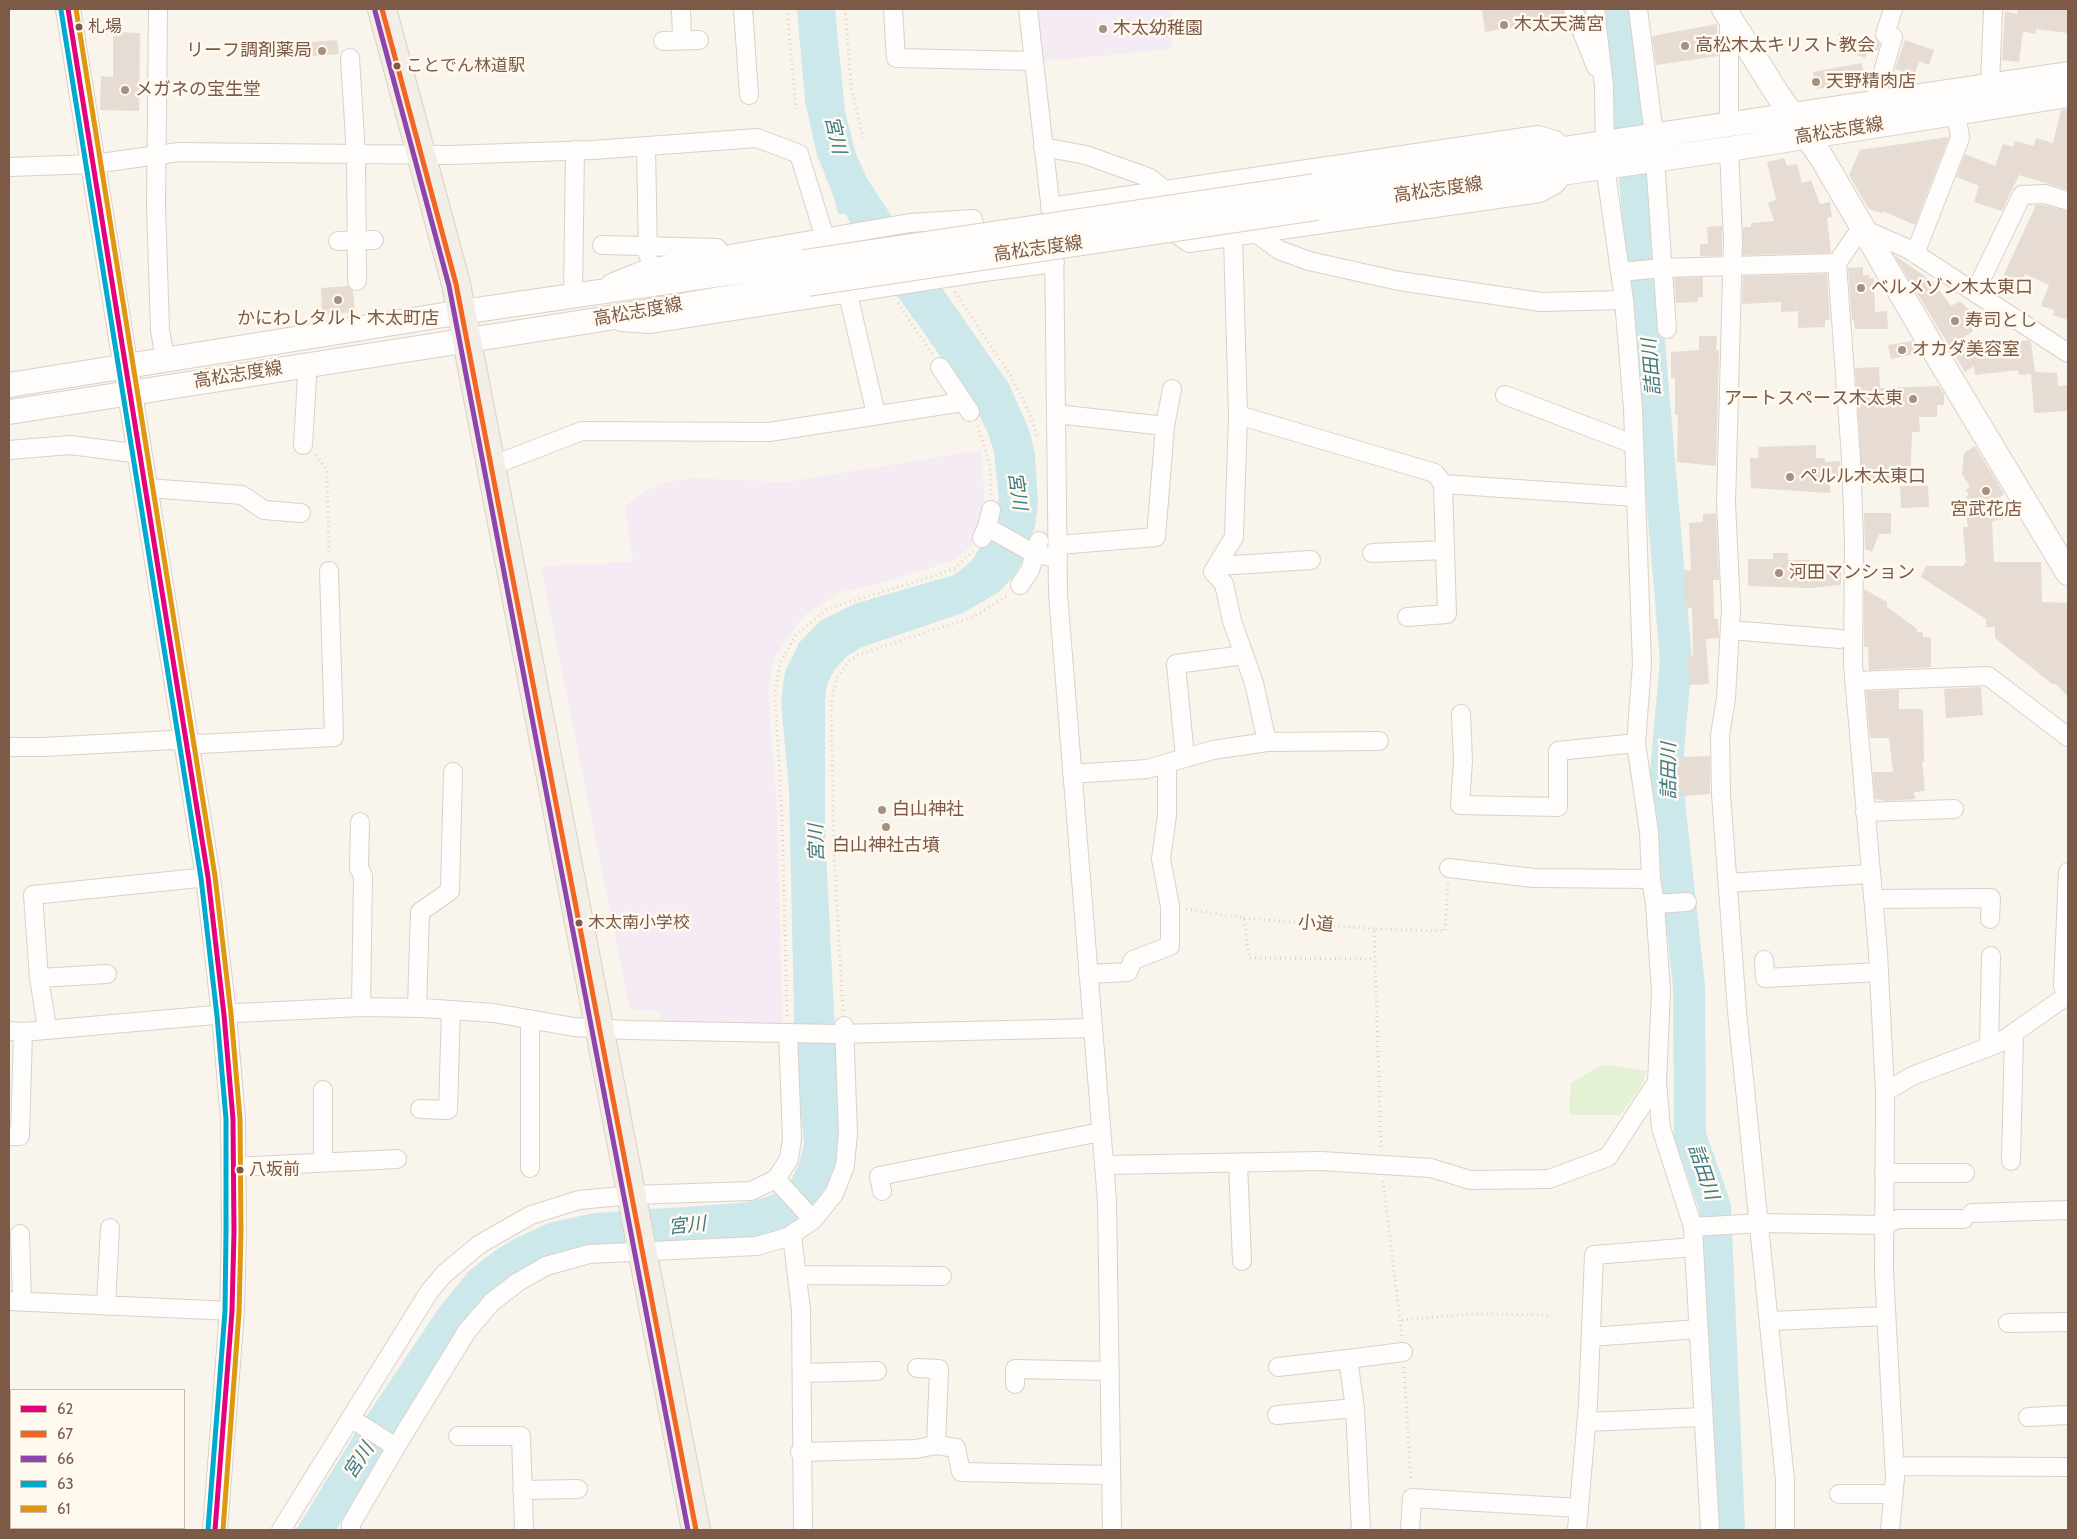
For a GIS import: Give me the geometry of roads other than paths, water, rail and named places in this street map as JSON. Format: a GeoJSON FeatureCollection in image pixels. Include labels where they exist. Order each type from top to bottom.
{"type":"FeatureCollection","features":[{"type":"Feature","properties":{"kind":"main road"},"geometry":{"type":"LineString","coordinates":[[68,9],[147,488],[208,877],[224,1015],[233,1119],[232,1311],[215,1530]]}},
{"type":"Feature","properties":{"kind":"main road"},"geometry":{"type":"LineString","coordinates":[[382,9],[422,155],[468,339],[696,1530]]}},
{"type":"Feature","properties":{"kind":"main road"},"geometry":{"type":"LineString","coordinates":[[1731,14],[2068,573]]}},
{"type":"Feature","properties":{"kind":"main road","name":"高松志度線"},"geometry":{"type":"LineString","coordinates":[[9,385],[462,312],[574,296],[806,273],[1564,160],[1608,141],[2068,74]]}},
{"type":"Feature","properties":{"kind":"main road","name":"高松志度線"},"geometry":{"type":"LineString","coordinates":[[1564,160],[1609,166],[1729,149],[2068,95]]}},
{"type":"Feature","properties":{"kind":"main road","name":"高松志度線"},"geometry":{"type":"LineString","coordinates":[[9,412],[131,391],[598,320],[806,273]]}},
{"type":"Feature","properties":{"kind":"street"},"geometry":{"type":"LineString","coordinates":[[158,9],[156,155],[160,330],[165,359]]}},
{"type":"Feature","properties":{"kind":"street"},"geometry":{"type":"LineString","coordinates":[[663,41],[690,40],[681,9]]}},
{"type":"Feature","properties":{"kind":"street"},"geometry":{"type":"LineString","coordinates":[[743,9],[748,95]]}},
{"type":"Feature","properties":{"kind":"street"},"geometry":{"type":"LineString","coordinates":[[893,9],[896,58],[1034,61]]}},
{"type":"Feature","properties":{"kind":"street"},"geometry":{"type":"LineString","coordinates":[[1028,9],[1055,263],[1058,594],[1107,1201],[1112,1530]]}},
{"type":"Feature","properties":{"kind":"street"},"geometry":{"type":"LineString","coordinates":[[1573,9],[1604,86]]}},
{"type":"Feature","properties":{"kind":"street"},"geometry":{"type":"LineString","coordinates":[[1595,9],[1604,86],[1609,166],[1624,300],[1633,409],[1642,664],[1636,743],[1649,832],[1650,879],[1655,904],[1661,991],[1657,1082],[1660,1128],[1693,1227],[1710,1530]]}},
{"type":"Feature","properties":{"kind":"street"},"geometry":{"type":"LineString","coordinates":[[1638,9],[1650,135]]}},
{"type":"Feature","properties":{"kind":"street"},"geometry":{"type":"LineString","coordinates":[[1874,103],[1893,37],[1886,34],[1894,9]]}},
{"type":"Feature","properties":{"kind":"street"},"geometry":{"type":"LineString","coordinates":[[1990,85],[1993,9]]}},
{"type":"Feature","properties":{"kind":"street"},"geometry":{"type":"LineString","coordinates":[[1729,124],[1731,14]]}},
{"type":"Feature","properties":{"kind":"street"},"geometry":{"type":"LineString","coordinates":[[350,58],[356,154],[357,281]]}},
{"type":"Feature","properties":{"kind":"street"},"geometry":{"type":"LineString","coordinates":[[1915,254],[1960,138],[1956,112]]}},
{"type":"Feature","properties":{"kind":"street"},"geometry":{"type":"LineString","coordinates":[[1044,147],[1086,155],[1127,168],[1150,178],[1165,190],[1179,236],[1189,243],[1540,193],[1556,184],[1564,160],[1555,140],[1538,135],[1165,190],[1050,207]]}},
{"type":"Feature","properties":{"kind":"street"},"geometry":{"type":"LineString","coordinates":[[9,167],[94,164],[179,152],[422,155],[575,150],[757,138],[799,154],[825,238],[848,294],[876,414]]}},
{"type":"Feature","properties":{"kind":"street"},"geometry":{"type":"LineString","coordinates":[[646,146],[648,268]]}},
{"type":"Feature","properties":{"kind":"street"},"geometry":{"type":"LineString","coordinates":[[1729,149],[1732,266],[1726,503],[1730,630],[1726,698],[1720,735],[1737,1011],[1785,1480],[1785,1530]]}},
{"type":"Feature","properties":{"kind":"street"},"geometry":{"type":"LineString","coordinates":[[575,150],[574,296],[630,277],[648,268],[910,223],[973,219],[984,272]]}},
{"type":"Feature","properties":{"kind":"street"},"geometry":{"type":"LineString","coordinates":[[1652,160],[1667,329]]}},
{"type":"Feature","properties":{"kind":"street"},"geometry":{"type":"LineString","coordinates":[[1975,292],[2022,195],[2045,194],[2068,201]]}},
{"type":"Feature","properties":{"kind":"street"},"geometry":{"type":"LineString","coordinates":[[910,223],[949,284]]}},
{"type":"Feature","properties":{"kind":"street"},"geometry":{"type":"LineString","coordinates":[[1890,1530],[1894,1494],[1894,1466],[1886,1316],[1884,1224],[1885,1092],[1879,972],[1854,681],[1854,540],[1851,458],[1836,263],[1861,228],[1915,254],[2066,346]]}},
{"type":"Feature","properties":{"kind":"street"},"geometry":{"type":"LineString","coordinates":[[1256,233],[1279,250],[1309,261],[1398,281],[1541,302],[1624,300]]}},
{"type":"Feature","properties":{"kind":"street"},"geometry":{"type":"LineString","coordinates":[[847,235],[891,293]]}},
{"type":"Feature","properties":{"kind":"street"},"geometry":{"type":"LineString","coordinates":[[1233,237],[1238,414],[1234,537],[1213,572],[1224,584],[1232,622],[1254,683],[1267,742]]}},
{"type":"Feature","properties":{"kind":"street"},"geometry":{"type":"LineString","coordinates":[[338,241],[374,240]]}},
{"type":"Feature","properties":{"kind":"street"},"geometry":{"type":"LineString","coordinates":[[602,245],[648,245],[751,250]]}},
{"type":"Feature","properties":{"kind":"street"},"geometry":{"type":"LineString","coordinates":[[598,320],[649,324],[848,294],[891,293],[949,284],[984,272],[1055,263]]}},
{"type":"Feature","properties":{"kind":"street"},"geometry":{"type":"LineString","coordinates":[[1620,272],[1662,268],[1836,263]]}},
{"type":"Feature","properties":{"kind":"street"},"geometry":{"type":"LineString","coordinates":[[303,445],[307,377],[305,365]]}},
{"type":"Feature","properties":{"kind":"street"},"geometry":{"type":"LineString","coordinates":[[491,466],[582,431],[769,432],[876,414],[966,407],[940,367]]}},
{"type":"Feature","properties":{"kind":"street"},"geometry":{"type":"LineString","coordinates":[[988,526],[1035,549],[1058,551],[1156,538],[1165,426],[1172,388]]}},
{"type":"Feature","properties":{"kind":"street"},"geometry":{"type":"LineString","coordinates":[[1505,395],[1634,444]]}},
{"type":"Feature","properties":{"kind":"street"},"geometry":{"type":"LineString","coordinates":[[1056,414],[1165,426]]}},
{"type":"Feature","properties":{"kind":"street"},"geometry":{"type":"LineString","coordinates":[[1238,414],[1435,473],[1442,484],[1447,614],[1407,617]]}},
{"type":"Feature","properties":{"kind":"street"},"geometry":{"type":"LineString","coordinates":[[9,450],[70,445],[141,454]]}},
{"type":"Feature","properties":{"kind":"street"},"geometry":{"type":"LineString","coordinates":[[1442,484],[1636,497]]}},
{"type":"Feature","properties":{"kind":"street"},"geometry":{"type":"LineString","coordinates":[[147,488],[242,495],[264,510],[302,513]]}},
{"type":"Feature","properties":{"kind":"street"},"geometry":{"type":"LineString","coordinates":[[1020,585],[1030,570],[1035,549]]}},
{"type":"Feature","properties":{"kind":"street"},"geometry":{"type":"LineString","coordinates":[[1372,553],[1445,550]]}},
{"type":"Feature","properties":{"kind":"street"},"geometry":{"type":"LineString","coordinates":[[1218,566],[1311,560]]}},
{"type":"Feature","properties":{"kind":"street"},"geometry":{"type":"LineString","coordinates":[[9,747],[172,740],[200,744],[334,737],[329,571]]}},
{"type":"Feature","properties":{"kind":"street"},"geometry":{"type":"LineString","coordinates":[[1730,630],[1840,639]]}},
{"type":"Feature","properties":{"kind":"street"},"geometry":{"type":"LineString","coordinates":[[1185,757],[1176,664],[1244,655]]}},
{"type":"Feature","properties":{"kind":"street"},"geometry":{"type":"LineString","coordinates":[[1854,681],[1988,676],[2068,737]]}},
{"type":"Feature","properties":{"kind":"street"},"geometry":{"type":"LineString","coordinates":[[1461,714],[1463,761],[1460,805],[1558,807],[1558,751],[1636,743]]}},
{"type":"Feature","properties":{"kind":"street"},"geometry":{"type":"LineString","coordinates":[[1072,774],[1147,769],[1212,750],[1267,742],[1379,741]]}},
{"type":"Feature","properties":{"kind":"street"},"geometry":{"type":"LineString","coordinates":[[1088,974],[1128,972],[1133,960],[1170,946],[1170,906],[1161,859],[1167,815],[1168,763]]}},
{"type":"Feature","properties":{"kind":"street"},"geometry":{"type":"LineString","coordinates":[[417,1008],[420,912],[450,891],[453,772]]}},
{"type":"Feature","properties":{"kind":"street"},"geometry":{"type":"LineString","coordinates":[[1865,812],[1954,809]]}},
{"type":"Feature","properties":{"kind":"street"},"geometry":{"type":"LineString","coordinates":[[360,822],[359,868],[363,876],[360,1006]]}},
{"type":"Feature","properties":{"kind":"street"},"geometry":{"type":"LineString","coordinates":[[1448,868],[1534,878],[1650,879]]}},
{"type":"Feature","properties":{"kind":"street"},"geometry":{"type":"LineString","coordinates":[[1885,1092],[1912,1076],[1999,1043],[2067,996],[2063,986],[2068,872]]}},
{"type":"Feature","properties":{"kind":"street"},"geometry":{"type":"LineString","coordinates":[[1728,883],[1870,874]]}},
{"type":"Feature","properties":{"kind":"street"},"geometry":{"type":"LineString","coordinates":[[47,1028],[39,978],[33,895],[208,877]]}},
{"type":"Feature","properties":{"kind":"street"},"geometry":{"type":"LineString","coordinates":[[1873,899],[1991,898],[1990,919]]}},
{"type":"Feature","properties":{"kind":"street"},"geometry":{"type":"LineString","coordinates":[[1655,904],[1687,902]]}},
{"type":"Feature","properties":{"kind":"street"},"geometry":{"type":"LineString","coordinates":[[1989,1047],[1991,956]]}},
{"type":"Feature","properties":{"kind":"street"},"geometry":{"type":"LineString","coordinates":[[1764,960],[1765,978],[1879,972]]}},
{"type":"Feature","properties":{"kind":"street"},"geometry":{"type":"LineString","coordinates":[[39,978],[107,974]]}},
{"type":"Feature","properties":{"kind":"street"},"geometry":{"type":"LineString","coordinates":[[9,1136],[20,1136],[16,1031],[360,1006],[494,1013],[600,1028],[790,1034],[1092,1028]]}},
{"type":"Feature","properties":{"kind":"street"},"geometry":{"type":"LineString","coordinates":[[420,1109],[448,1110],[451,1010]]}},
{"type":"Feature","properties":{"kind":"street"},"geometry":{"type":"LineString","coordinates":[[530,1019],[530,1168]]}},
{"type":"Feature","properties":{"kind":"street"},"geometry":{"type":"LineString","coordinates":[[351,1530],[351,1524],[395,1446],[467,1331],[492,1302],[526,1277],[566,1259],[589,1254],[641,1249],[757,1246],[792,1235],[811,1218],[834,1194],[845,1166],[848,1132],[842,1032]]}},
{"type":"Feature","properties":{"kind":"street"},"geometry":{"type":"LineString","coordinates":[[2011,1161],[2014,1033]]}},
{"type":"Feature","properties":{"kind":"street"},"geometry":{"type":"LineString","coordinates":[[281,1530],[355,1420],[429,1292],[460,1259],[499,1231],[531,1215],[579,1200],[751,1191],[777,1181],[789,1159],[792,1139],[790,1034]]}},
{"type":"Feature","properties":{"kind":"street"},"geometry":{"type":"LineString","coordinates":[[1104,1165],[1320,1161],[1431,1168],[1470,1180],[1549,1179],[1608,1157],[1657,1082]]}},
{"type":"Feature","properties":{"kind":"street"},"geometry":{"type":"LineString","coordinates":[[323,1090],[323,1161]]}},
{"type":"Feature","properties":{"kind":"street"},"geometry":{"type":"LineString","coordinates":[[882,1191],[879,1176],[1101,1132]]}},
{"type":"Feature","properties":{"kind":"street"},"geometry":{"type":"LineString","coordinates":[[234,1167],[323,1161],[398,1159]]}},
{"type":"Feature","properties":{"kind":"street"},"geometry":{"type":"LineString","coordinates":[[1238,1163],[1242,1261]]}},
{"type":"Feature","properties":{"kind":"street"},"geometry":{"type":"LineString","coordinates":[[1884,1173],[1964,1173]]}},
{"type":"Feature","properties":{"kind":"street"},"geometry":{"type":"LineString","coordinates":[[777,1181],[811,1218]]}},
{"type":"Feature","properties":{"kind":"street"},"geometry":{"type":"LineString","coordinates":[[1693,1227],[1729,1227],[1760,1223],[1884,1224],[1898,1219],[2068,1210]]}},
{"type":"Feature","properties":{"kind":"street"},"geometry":{"type":"LineString","coordinates":[[106,1306],[110,1228]]}},
{"type":"Feature","properties":{"kind":"street"},"geometry":{"type":"LineString","coordinates":[[20,1234],[15,1302],[232,1311]]}},
{"type":"Feature","properties":{"kind":"street"},"geometry":{"type":"LineString","coordinates":[[792,1235],[801,1310],[803,1530]]}},
{"type":"Feature","properties":{"kind":"street"},"geometry":{"type":"LineString","coordinates":[[1577,1530],[1586,1422],[1594,1255],[1694,1247]]}},
{"type":"Feature","properties":{"kind":"street"},"geometry":{"type":"LineString","coordinates":[[797,1276],[942,1276]]}},
{"type":"Feature","properties":{"kind":"street"},"geometry":{"type":"LineString","coordinates":[[1770,1321],[1886,1316]]}},
{"type":"Feature","properties":{"kind":"street"},"geometry":{"type":"LineString","coordinates":[[2008,1324],[2068,1322]]}},
{"type":"Feature","properties":{"kind":"street"},"geometry":{"type":"LineString","coordinates":[[1591,1337],[1698,1329]]}},
{"type":"Feature","properties":{"kind":"street"},"geometry":{"type":"LineString","coordinates":[[1278,1367],[1403,1352]]}},
{"type":"Feature","properties":{"kind":"street"},"geometry":{"type":"LineString","coordinates":[[1348,1359],[1355,1408],[1361,1530]]}},
{"type":"Feature","properties":{"kind":"street"},"geometry":{"type":"LineString","coordinates":[[917,1368],[939,1369],[936,1445]]}},
{"type":"Feature","properties":{"kind":"street"},"geometry":{"type":"LineString","coordinates":[[1015,1384],[1015,1369],[1110,1371]]}},
{"type":"Feature","properties":{"kind":"street"},"geometry":{"type":"LineString","coordinates":[[803,1373],[877,1371]]}},
{"type":"Feature","properties":{"kind":"street"},"geometry":{"type":"LineString","coordinates":[[1276,1415],[1355,1408]]}},
{"type":"Feature","properties":{"kind":"street"},"geometry":{"type":"LineString","coordinates":[[2028,1416],[2068,1415]]}},
{"type":"Feature","properties":{"kind":"street"},"geometry":{"type":"LineString","coordinates":[[1586,1422],[1703,1417]]}},
{"type":"Feature","properties":{"kind":"street"},"geometry":{"type":"LineString","coordinates":[[355,1420],[395,1446]]}},
{"type":"Feature","properties":{"kind":"street"},"geometry":{"type":"LineString","coordinates":[[458,1436],[522,1436],[524,1530]]}},
{"type":"Feature","properties":{"kind":"street"},"geometry":{"type":"LineString","coordinates":[[801,1452],[916,1449],[936,1445],[956,1448],[961,1472],[1111,1475]]}},
{"type":"Feature","properties":{"kind":"street"},"geometry":{"type":"LineString","coordinates":[[1894,1466],[2068,1467]]}},
{"type":"Feature","properties":{"kind":"street"},"geometry":{"type":"LineString","coordinates":[[522,1490],[578,1490]]}},
{"type":"Feature","properties":{"kind":"street"},"geometry":{"type":"LineString","coordinates":[[1839,1494],[1894,1494]]}},
{"type":"Feature","properties":{"kind":"street"},"geometry":{"type":"LineString","coordinates":[[1410,1530],[1412,1498],[1579,1508]]}},
{"type":"Feature","properties":{"kind":"water","name":"宮川"},"geometry":{"type":"Polygon","coordinates":[[[797,9],[835,9],[845,112],[856,154],[868,180],[891,215],[1009,384],[1030,432],[1035,455],[1038,504],[1035,526],[1023,560],[1013,577],[999,592],[963,613],[862,647],[847,656],[835,669],[827,684],[825,700],[825,829],[839,1114],[837,1160],[833,1176],[823,1198],[790,1228],[757,1237],[578,1249],[554,1255],[517,1273],[396,1436],[336,1530],[296,1530],[356,1432],[441,1305],[470,1270],[492,1253],[512,1240],[549,1223],[594,1213],[741,1203],[767,1197],[777,1192],[792,1179],[800,1161],[804,1142],[795,1058],[789,789],[781,702],[785,672],[799,643],[820,621],[854,604],[954,575],[971,562],[991,530],[999,498],[994,453],[988,433],[975,407],[922,330],[876,270],[845,213],[839,215],[834,197],[817,155],[805,101],[797,9]]]}},
{"type":"Feature","properties":{"kind":"waterway","name":"詰田川"},"geometry":{"type":"LineString","coordinates":[[1617,9],[1636,189],[1676,660],[1666,774],[1689,986],[1690,1135],[1715,1207],[1729,1530]]}},
{"type":"Feature","properties":{"kind":"place","name":"木太天満宮"},"geometry":{"type":"Point","coordinates":[1504,25]}},
{"type":"Feature","properties":{"kind":"place","name":"札場"},"geometry":{"type":"Point","coordinates":[79,27]}},
{"type":"Feature","properties":{"kind":"place","name":"木太幼稚園"},"geometry":{"type":"Point","coordinates":[1103,29]}},
{"type":"Feature","properties":{"kind":"place","name":"高松木太キリスト教会"},"geometry":{"type":"Point","coordinates":[1685,46]}},
{"type":"Feature","properties":{"kind":"place","name":"リーフ調剤薬局"},"geometry":{"type":"Point","coordinates":[322,51]}},
{"type":"Feature","properties":{"kind":"place","name":"ことでん林道駅"},"geometry":{"type":"Point","coordinates":[397,66]}},
{"type":"Feature","properties":{"kind":"place","name":"天野精肉店"},"geometry":{"type":"Point","coordinates":[1816,82]}},
{"type":"Feature","properties":{"kind":"place","name":"メガネの宝生堂"},"geometry":{"type":"Point","coordinates":[125,90]}},
{"type":"Feature","properties":{"kind":"place","name":"ベルメゾン木太東口"},"geometry":{"type":"Point","coordinates":[1861,288]}},
{"type":"Feature","properties":{"kind":"place","name":"かにわしタルト 木太町店"},"geometry":{"type":"Point","coordinates":[338,300]}},
{"type":"Feature","properties":{"kind":"place","name":"寿司とし"},"geometry":{"type":"Point","coordinates":[1955,321]}},
{"type":"Feature","properties":{"kind":"place","name":"オカダ美容室"},"geometry":{"type":"Point","coordinates":[1902,350]}},
{"type":"Feature","properties":{"kind":"place","name":"アートスペース木太東"},"geometry":{"type":"Point","coordinates":[1913,399]}},
{"type":"Feature","properties":{"kind":"place","name":"ペルル木太東口"},"geometry":{"type":"Point","coordinates":[1790,477]}},
{"type":"Feature","properties":{"kind":"place","name":"宮武花店"},"geometry":{"type":"Point","coordinates":[1986,491]}},
{"type":"Feature","properties":{"kind":"place","name":"河田マンション"},"geometry":{"type":"Point","coordinates":[1779,573]}},
{"type":"Feature","properties":{"kind":"place","name":"白山神社"},"geometry":{"type":"Point","coordinates":[882,810]}},
{"type":"Feature","properties":{"kind":"place","name":"白山神社古墳"},"geometry":{"type":"Point","coordinates":[886,827]}},
{"type":"Feature","properties":{"kind":"place","name":"木太南小学校"},"geometry":{"type":"Point","coordinates":[579,923]}},
{"type":"Feature","properties":{"kind":"place","name":"八坂前"},"geometry":{"type":"Point","coordinates":[240,1170]}}]}
